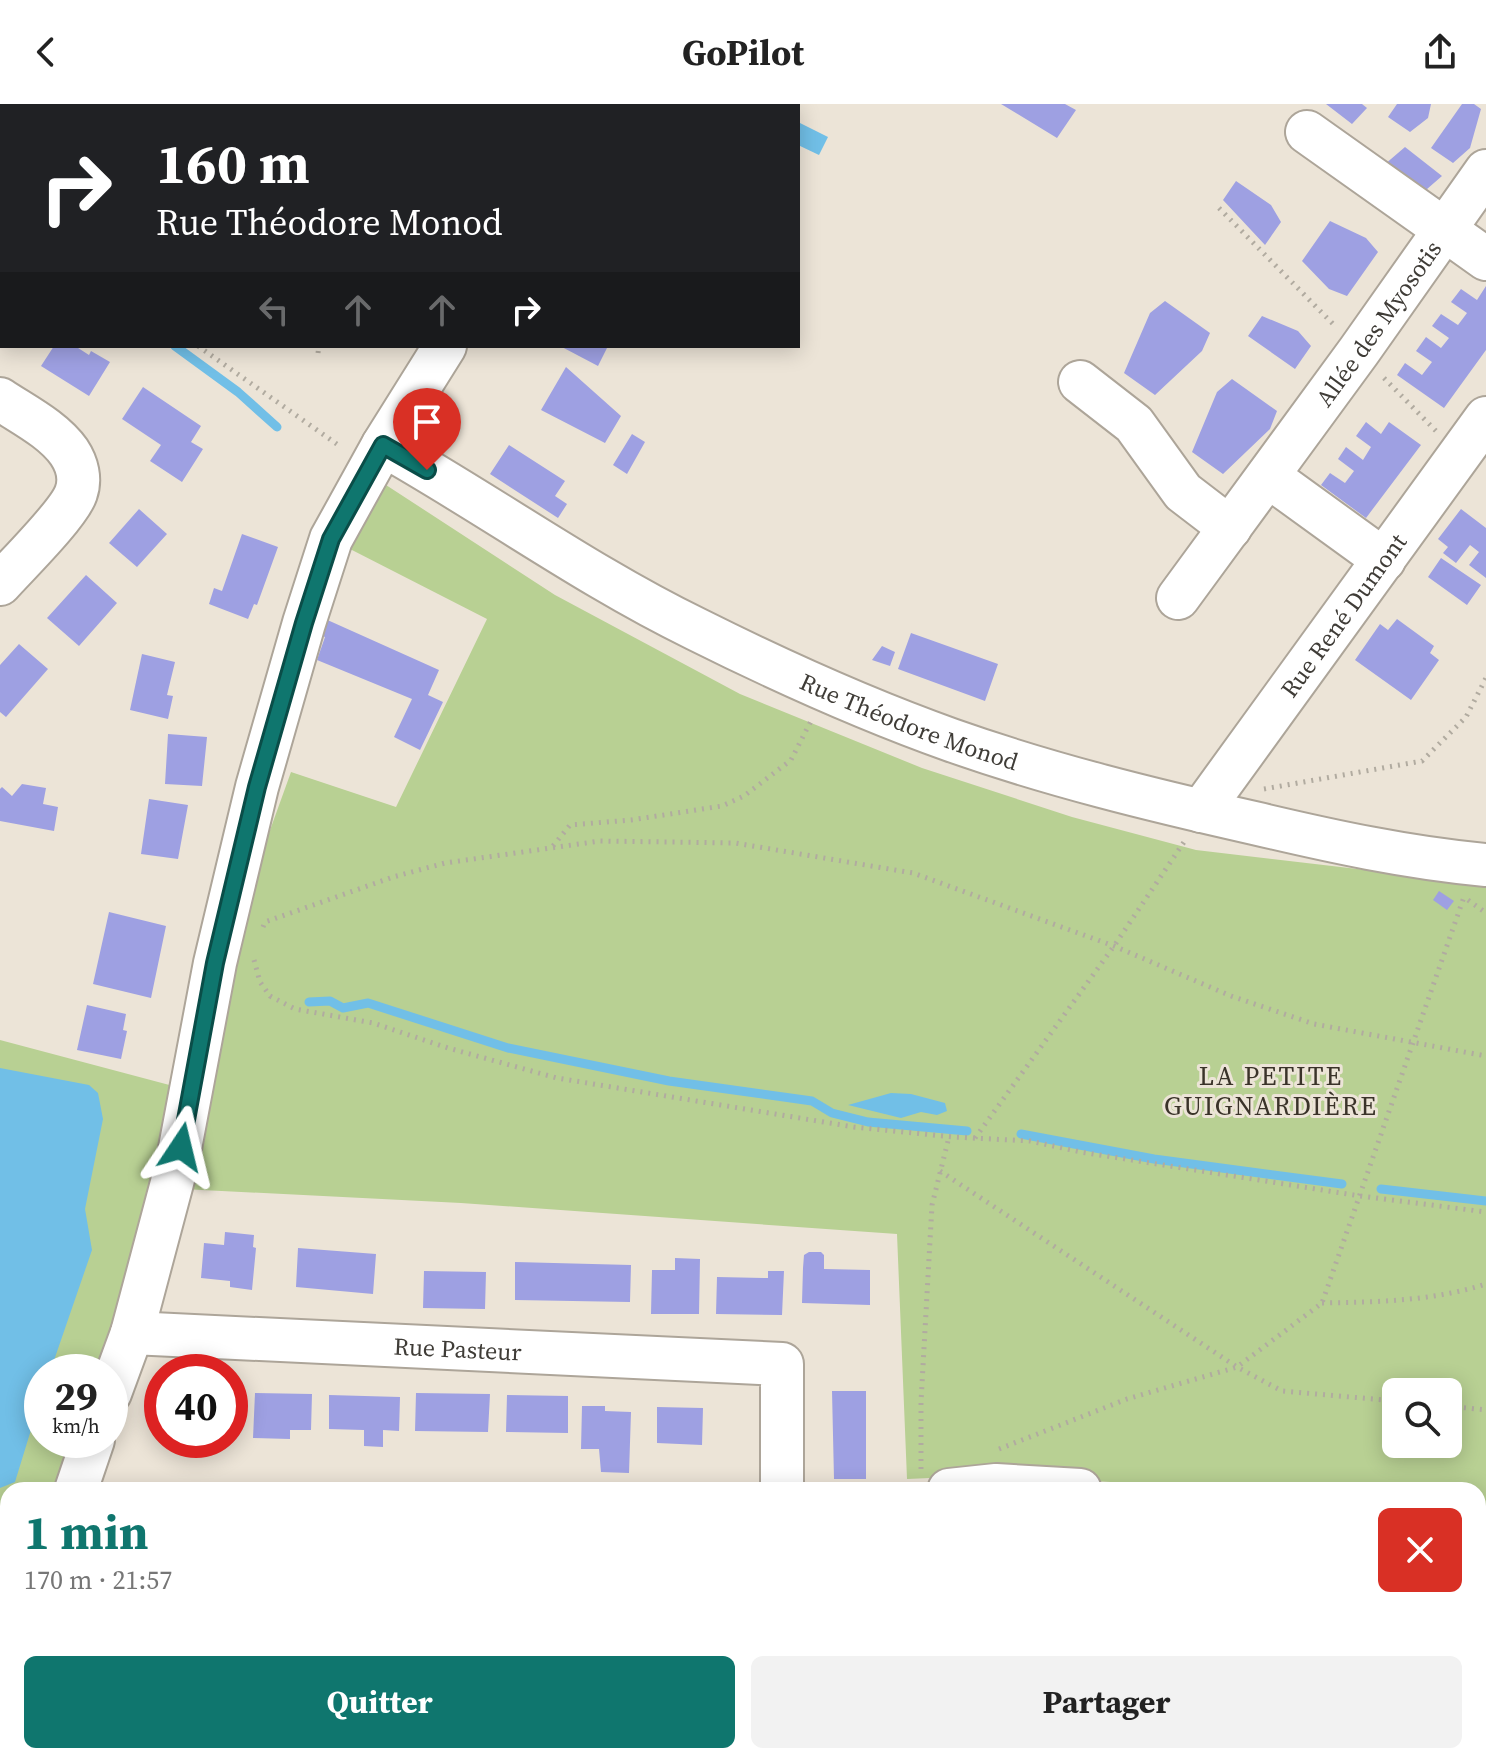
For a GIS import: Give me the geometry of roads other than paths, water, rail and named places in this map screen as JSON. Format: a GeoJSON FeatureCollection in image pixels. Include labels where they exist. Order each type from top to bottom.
{"type":"FeatureCollection","features":[{"type":"Feature","properties":{"kind":"street"},"geometry":{"type":"LineString","coordinates":[[1307,132],[1486,259]]}},
{"type":"Feature","properties":{"kind":"street","name":"Allée des Myosotis"},"geometry":{"type":"LineString","coordinates":[[1178,598],[1486,171]]}},
{"type":"Feature","properties":{"kind":"street"},"geometry":{"type":"LineString","coordinates":[[124,1354],[181,1147],[215,963],[257,787],[304,623],[364,448],[443,348]]}},
{"type":"Feature","properties":{"kind":"street"},"geometry":{"type":"LineString","coordinates":[[1080,382],[1134,424],[1183,492],[1230,528]]}},
{"type":"Feature","properties":{"kind":"street"},"geometry":{"type":"LineString","coordinates":[[0,399],[51,434],[69,452],[79,472],[76,494],[69,504],[0,584]]}},
{"type":"Feature","properties":{"kind":"street","name":"Rue René Dumont"},"geometry":{"type":"LineString","coordinates":[[1218,815],[1384,560],[1486,418]]}},
{"type":"Feature","properties":{"kind":"street","name":"Rue Théodore Monod"},"geometry":{"type":"LineString","coordinates":[[364,448],[427,470],[562,555],[694,628],[827,690],[950,739],[1030,766],[1328,840],[1475,881]]}},
{"type":"Feature","properties":{"kind":"street"},"geometry":{"type":"LineString","coordinates":[[1268,476],[1384,560]]}},
{"type":"Feature","properties":{"kind":"street","name":"Rue Pasteur"},"geometry":{"type":"LineString","coordinates":[[132,1333],[782,1364],[782,1482]]}},
{"type":"Feature","properties":{"kind":"street"},"geometry":{"type":"LineString","coordinates":[[79,1482],[87,1458]]}},
{"type":"Feature","properties":{"kind":"water"},"geometry":{"type":"Polygon","coordinates":[[[800,123],[828,137],[819,155],[800,146],[800,123]]]}},
{"type":"Feature","properties":{"kind":"water"},"geometry":{"type":"Polygon","coordinates":[[[0,1068],[89,1085],[98,1093],[103,1119],[85,1209],[92,1250],[56,1354],[24,1354],[24,1453],[15,1482],[0,1482],[0,1068]]]}},
{"type":"Feature","properties":{"kind":"water"},"geometry":{"type":"Polygon","coordinates":[[[891,1093],[911,1094],[945,1103],[947,1111],[937,1115],[921,1112],[901,1118],[848,1105],[891,1093]]]}},
{"type":"Feature","properties":{"kind":"waterway"},"geometry":{"type":"LineString","coordinates":[[178,348],[238,392],[277,427]]}},
{"type":"Feature","properties":{"kind":"waterway"},"geometry":{"type":"LineString","coordinates":[[309,1002],[330,1001],[343,1008],[368,1003],[508,1048],[669,1081],[812,1101],[832,1113],[868,1122],[967,1131]]}},
{"type":"Feature","properties":{"kind":"waterway"},"geometry":{"type":"LineString","coordinates":[[1021,1134],[1154,1159],[1342,1184]]}},
{"type":"Feature","properties":{"kind":"waterway"},"geometry":{"type":"LineString","coordinates":[[1381,1189],[1486,1201]]}},
{"type":"Feature","properties":{"kind":"district","name":"LA PETITE GUIGNARDIÈRE"},"geometry":{"type":"Point","coordinates":[1271,1091]}}]}
